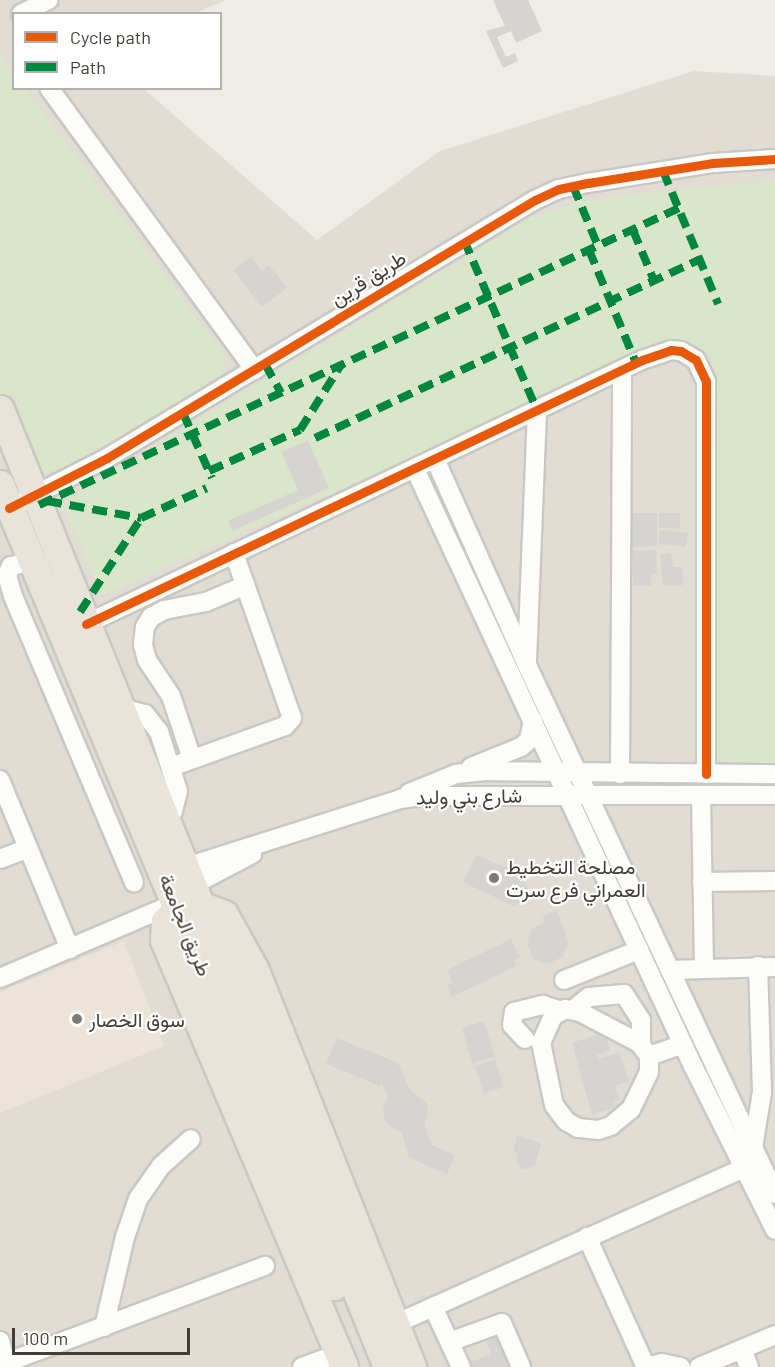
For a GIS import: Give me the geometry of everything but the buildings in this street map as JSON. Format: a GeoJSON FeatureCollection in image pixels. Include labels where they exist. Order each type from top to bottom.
{"type":"FeatureCollection","features":[{"type":"Feature","properties":{"kind":"highway","name":"طريق الجامعة"},"geometry":{"type":"LineString","coordinates":[[0,409],[118,707],[165,818],[189,894]]}},
{"type":"Feature","properties":{"kind":"highway","name":"طريق الجامعة"},"geometry":{"type":"LineString","coordinates":[[5,496],[30,562],[114,756],[189,894]]}},
{"type":"Feature","properties":{"kind":"highway"},"geometry":{"type":"LineString","coordinates":[[189,894],[224,914],[255,970],[412,1367]]}},
{"type":"Feature","properties":{"kind":"highway"},"geometry":{"type":"LineString","coordinates":[[189,894],[165,921],[164,940],[354,1362]]}},
{"type":"Feature","properties":{"kind":"highway"},"geometry":{"type":"LineString","coordinates":[[189,894],[387,1367]]}},
{"type":"Feature","properties":{"kind":"street"},"geometry":{"type":"LineString","coordinates":[[25,12],[49,0]]}},
{"type":"Feature","properties":{"kind":"street"},"geometry":{"type":"LineString","coordinates":[[50,90],[255,370]]}},
{"type":"Feature","properties":{"kind":"street","name":"طريق قرين"},"geometry":{"type":"LineString","coordinates":[[5,496],[36,496],[255,370],[487,225],[559,189],[713,163],[775,159]]}},
{"type":"Feature","properties":{"kind":"street"},"geometry":{"type":"LineString","coordinates":[[86,624],[622,370],[671,350],[681,351],[696,360],[706,381],[706,774]]}},
{"type":"Feature","properties":{"kind":"street"},"geometry":{"type":"LineString","coordinates":[[620,774],[622,370]]}},
{"type":"Feature","properties":{"kind":"street"},"geometry":{"type":"LineString","coordinates":[[527,665],[537,410]]}},
{"type":"Feature","properties":{"kind":"street"},"geometry":{"type":"LineString","coordinates":[[435,459],[587,795],[773,1186]]}},
{"type":"Feature","properties":{"kind":"street"},"geometry":{"type":"LineString","coordinates":[[415,469],[693,1066],[775,1230]]}},
{"type":"Feature","properties":{"kind":"street"},"geometry":{"type":"LineString","coordinates":[[171,767],[285,726],[292,718],[234,553]]}},
{"type":"Feature","properties":{"kind":"street"},"geometry":{"type":"LineString","coordinates":[[30,562],[11,566],[7,575],[6,599],[87,767],[134,883]]}},
{"type":"Feature","properties":{"kind":"street"},"geometry":{"type":"LineString","coordinates":[[192,759],[171,696],[147,660],[143,645],[145,627],[151,617],[164,610],[206,602],[246,585]]}},
{"type":"Feature","properties":{"kind":"street"},"geometry":{"type":"LineString","coordinates":[[118,707],[140,711],[153,722],[171,767],[178,798],[173,811],[165,818]]}},
{"type":"Feature","properties":{"kind":"street"},"geometry":{"type":"LineString","coordinates":[[456,774],[521,747],[533,731],[533,720]]}},
{"type":"Feature","properties":{"kind":"street"},"geometry":{"type":"LineString","coordinates":[[87,767],[114,756]]}},
{"type":"Feature","properties":{"kind":"street","name":"شارع بني وليد"},"geometry":{"type":"LineString","coordinates":[[400,799],[456,774],[775,774]]}},
{"type":"Feature","properties":{"kind":"street"},"geometry":{"type":"LineString","coordinates":[[0,780],[70,950]]}},
{"type":"Feature","properties":{"kind":"street","name":"شارع بني وليد"},"geometry":{"type":"LineString","coordinates":[[400,799],[443,794],[775,795]]}},
{"type":"Feature","properties":{"kind":"street"},"geometry":{"type":"LineString","coordinates":[[701,795],[704,966]]}},
{"type":"Feature","properties":{"kind":"street"},"geometry":{"type":"LineString","coordinates":[[0,978],[70,950],[189,894],[273,840],[400,799]]}},
{"type":"Feature","properties":{"kind":"street"},"geometry":{"type":"LineString","coordinates":[[0,859],[28,848]]}},
{"type":"Feature","properties":{"kind":"street"},"geometry":{"type":"LineString","coordinates":[[702,882],[775,881]]}},
{"type":"Feature","properties":{"kind":"street"},"geometry":{"type":"LineString","coordinates":[[564,980],[639,950]]}},
{"type":"Feature","properties":{"kind":"street"},"geometry":{"type":"LineString","coordinates":[[670,970],[704,966],[766,967],[762,1092],[753,1148]]}},
{"type":"Feature","properties":{"kind":"street"},"geometry":{"type":"LineString","coordinates":[[624,994],[642,1020],[645,1050],[649,1072],[622,1119],[598,1130],[572,1125],[554,1105],[541,1051],[550,1020],[589,997],[624,994]]}},
{"type":"Feature","properties":{"kind":"street"},"geometry":{"type":"LineString","coordinates":[[525,1039],[512,1025],[514,1012],[537,1006],[567,1010],[645,1050],[683,1044]]}},
{"type":"Feature","properties":{"kind":"street"},"geometry":{"type":"LineString","coordinates":[[693,1066],[711,1058]]}},
{"type":"Feature","properties":{"kind":"street"},"geometry":{"type":"LineString","coordinates":[[104,1327],[135,1205],[161,1166],[190,1139]]}},
{"type":"Feature","properties":{"kind":"street"},"geometry":{"type":"LineString","coordinates":[[395,1324],[743,1168]]}},
{"type":"Feature","properties":{"kind":"street"},"geometry":{"type":"LineString","coordinates":[[587,1237],[646,1367],[662,1363],[681,1367]]}},
{"type":"Feature","properties":{"kind":"street"},"geometry":{"type":"LineString","coordinates":[[0,1341],[5,1365],[265,1266]]}},
{"type":"Feature","properties":{"kind":"street"},"geometry":{"type":"LineString","coordinates":[[433,1307],[452,1341],[460,1367]]}},
{"type":"Feature","properties":{"kind":"street"},"geometry":{"type":"LineString","coordinates":[[452,1341],[502,1323],[521,1367]]}},
{"type":"Feature","properties":{"kind":"street"},"geometry":{"type":"LineString","coordinates":[[699,1367],[775,1335]]}},
{"type":"Feature","properties":{"kind":"street"},"geometry":{"type":"LineString","coordinates":[[742,1349],[749,1367]]}},
{"type":"Feature","properties":{"kind":"street"},"geometry":{"type":"LineString","coordinates":[[303,1367],[354,1362]]}},
{"type":"Feature","properties":{"kind":"shaded area"},"geometry":{"type":"Polygon","coordinates":[[[0,0],[226,0],[198,12],[12,12],[12,90],[145,90],[317,240],[440,151],[694,71],[775,76],[775,1367],[0,1367],[0,0]]]}},
{"type":"Feature","properties":{"kind":"shaded area","name":"سوق الخصار"},"geometry":{"type":"Polygon","coordinates":[[[124,941],[164,1046],[0,1113],[0,992],[124,941]]]}},
{"type":"Feature","properties":{"kind":"green space"},"geometry":{"type":"Polygon","coordinates":[[[0,55],[12,72],[12,90],[26,90],[226,357],[223,378],[59,470],[42,471],[27,463],[0,396],[0,55]]]}},
{"type":"Feature","properties":{"kind":"green space"},"geometry":{"type":"Polygon","coordinates":[[[775,180],[775,764],[714,768],[718,395],[712,357],[700,347],[675,345],[640,355],[103,595],[65,510],[71,497],[530,218],[583,200],[775,180]]]}},
{"type":"Feature","properties":{"kind":"marked path"},"geometry":{"type":"LineString","coordinates":[[663,171],[718,304]]}},
{"type":"Feature","properties":{"kind":"marked path"},"geometry":{"type":"LineString","coordinates":[[573,186],[598,246]]}},
{"type":"Feature","properties":{"kind":"marked path"},"geometry":{"type":"LineString","coordinates":[[39,505],[679,208]]}},
{"type":"Feature","properties":{"kind":"marked path"},"geometry":{"type":"LineString","coordinates":[[633,230],[654,281]]}},
{"type":"Feature","properties":{"kind":"marked path"},"geometry":{"type":"LineString","coordinates":[[464,240],[537,410]]}},
{"type":"Feature","properties":{"kind":"marked path"},"geometry":{"type":"LineString","coordinates":[[589,250],[636,363]]}},
{"type":"Feature","properties":{"kind":"marked path"},"geometry":{"type":"LineString","coordinates":[[315,438],[700,259]]}},
{"type":"Feature","properties":{"kind":"marked path"},"geometry":{"type":"LineString","coordinates":[[265,364],[281,393]]}},
{"type":"Feature","properties":{"kind":"marked path"},"geometry":{"type":"LineString","coordinates":[[209,471],[300,430],[341,365]]}},
{"type":"Feature","properties":{"kind":"marked path"},"geometry":{"type":"LineString","coordinates":[[183,413],[212,478]]}},
{"type":"Feature","properties":{"kind":"marked path"},"geometry":{"type":"LineString","coordinates":[[47,501],[141,518],[207,488]]}},
{"type":"Feature","properties":{"kind":"marked path"},"geometry":{"type":"LineString","coordinates":[[80,612],[141,518]]}},
{"type":"Feature","properties":{"kind":"cycle path"},"geometry":{"type":"LineString","coordinates":[[9,508],[107,458],[535,200],[559,189],[713,163],[775,159]]}},
{"type":"Feature","properties":{"kind":"cycle path"},"geometry":{"type":"LineString","coordinates":[[86,624],[642,360],[671,350],[681,351],[696,360],[706,381],[706,774]]}},
{"type":"Feature","properties":{"kind":"place","name":"مصلحة التخطيط العمراني فرع سرت"},"geometry":{"type":"Point","coordinates":[494,878]}},
{"type":"Feature","properties":{"kind":"place","name":"سوق الخصار"},"geometry":{"type":"Point","coordinates":[77,1019]}}]}
